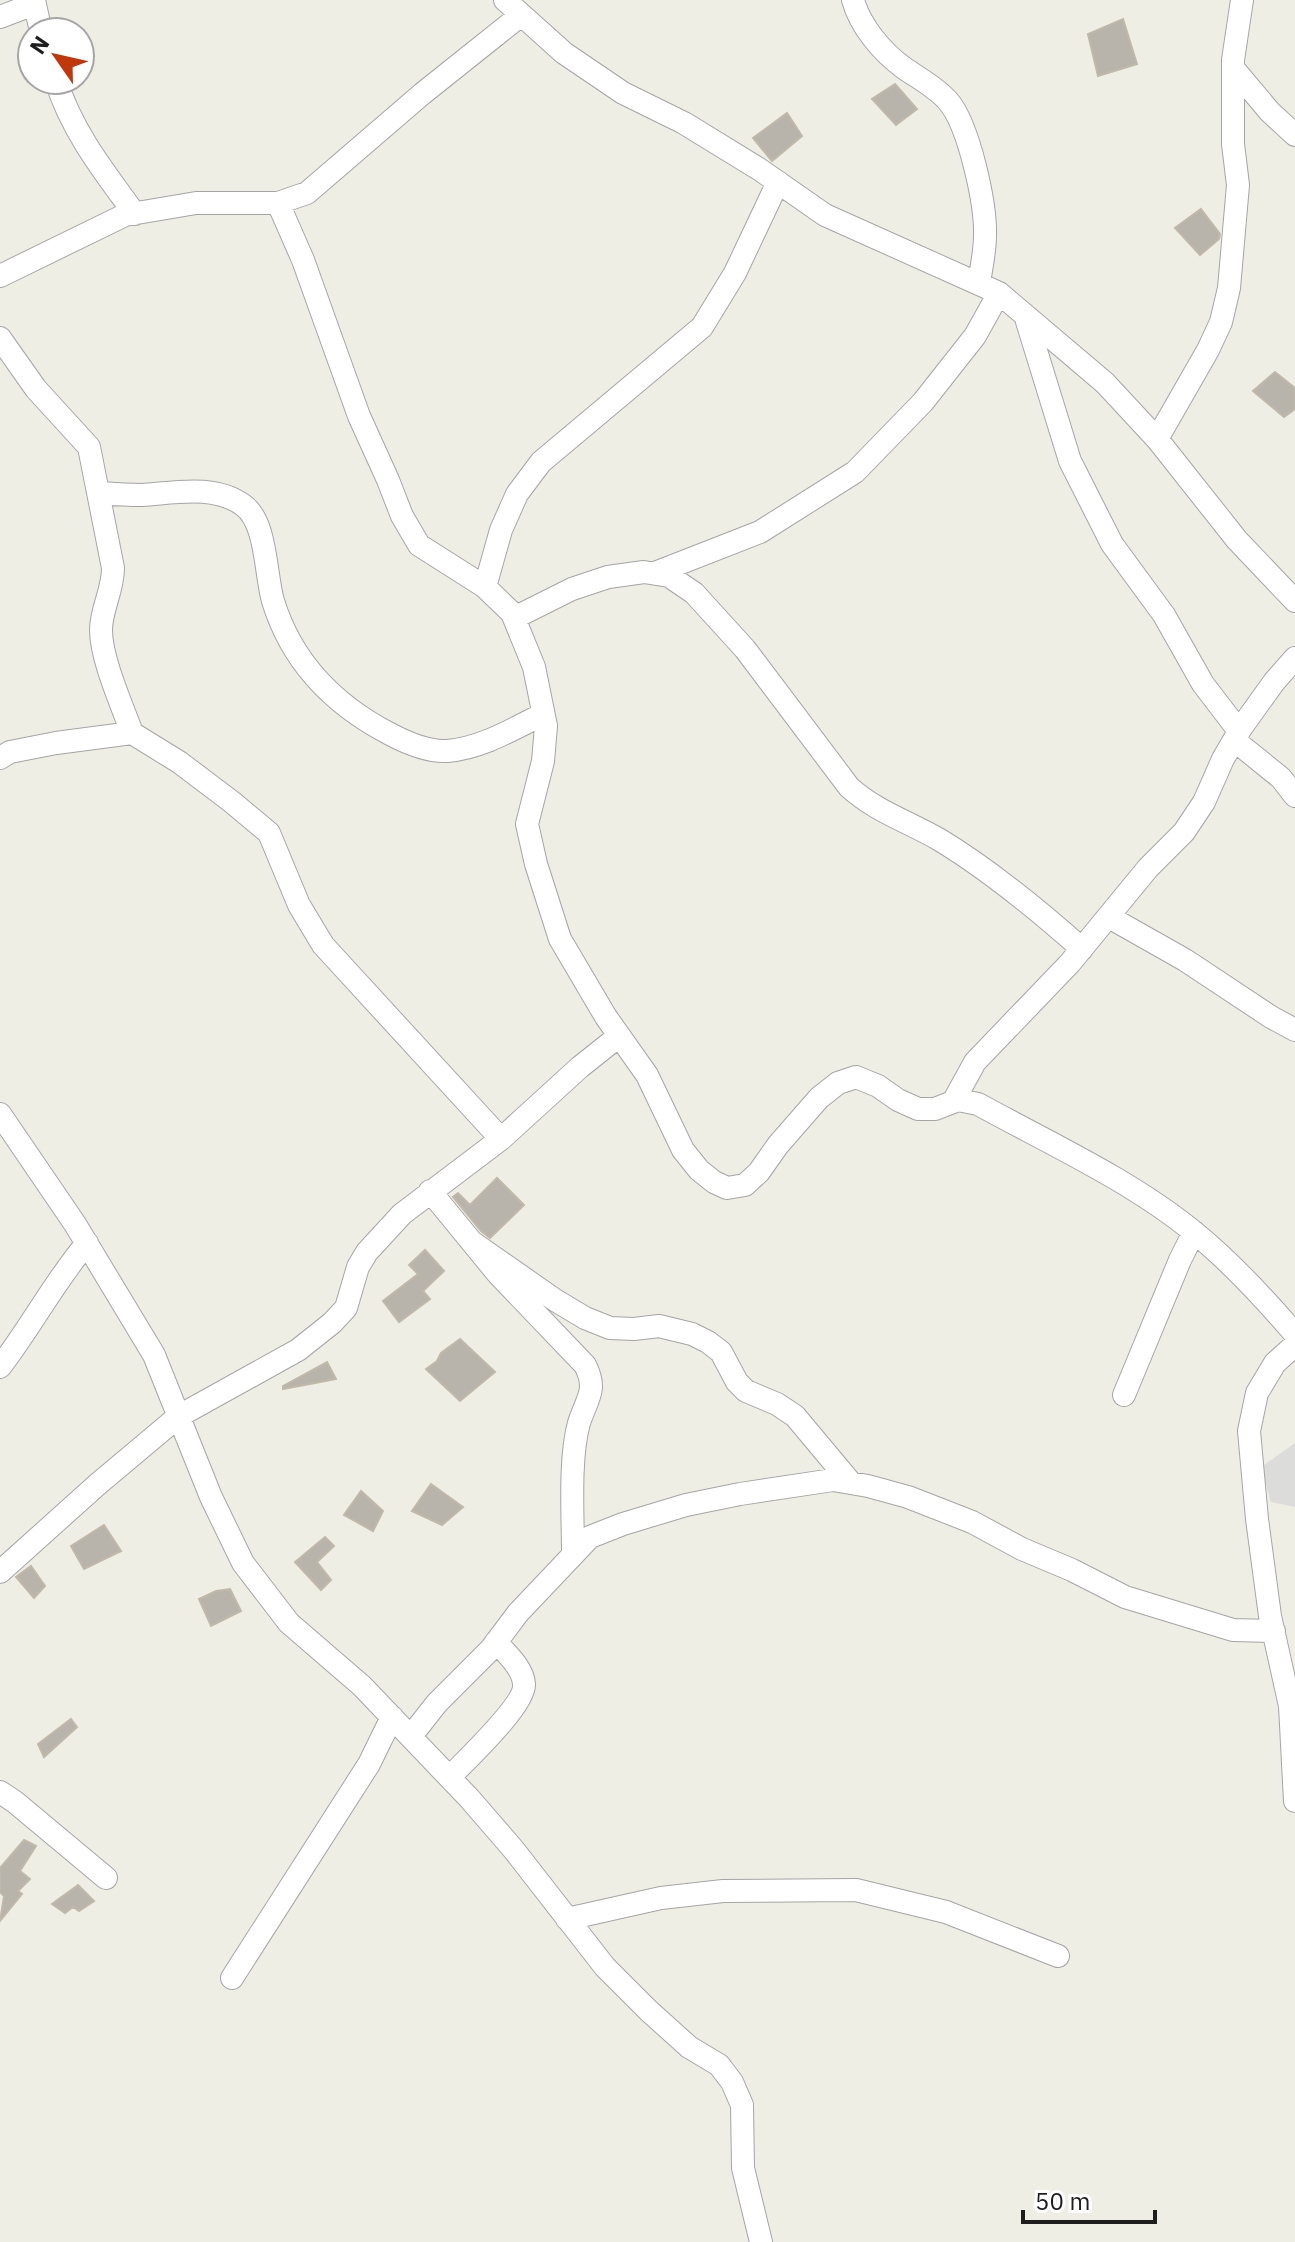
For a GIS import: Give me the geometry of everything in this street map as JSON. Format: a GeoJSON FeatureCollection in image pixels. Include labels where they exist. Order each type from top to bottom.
{"type":"FeatureCollection","features":[{"type":"Feature","properties":{"kind":"street"},"geometry":{"type":"LineString","coordinates":[[655,573],[760,532],[855,472],[923,402],[975,336],[989,289],[978,175],[961,124],[949,101],[900,65],[874,39],[858,16],[853,0]]}},
{"type":"Feature","properties":{"kind":"street"},"geometry":{"type":"LineString","coordinates":[[1157,439],[1208,350],[1221,322],[1229,288],[1238,185],[1233,144],[1233,68],[1242,0]]}},
{"type":"Feature","properties":{"kind":"street"},"geometry":{"type":"LineString","coordinates":[[0,17],[34,2]]}},
{"type":"Feature","properties":{"kind":"street"},"geometry":{"type":"LineString","coordinates":[[0,276],[125,215],[196,203],[278,203],[307,193],[422,94],[513,7],[564,53],[623,93],[684,123],[825,215],[989,289],[1025,315],[1105,383],[1157,439],[1237,540],[1295,601]]}},
{"type":"Feature","properties":{"kind":"street"},"geometry":{"type":"LineString","coordinates":[[1233,68],[1270,112],[1295,135]]}},
{"type":"Feature","properties":{"kind":"street"},"geometry":{"type":"LineString","coordinates":[[61,96],[91,153],[135,214]]}},
{"type":"Feature","properties":{"kind":"street"},"geometry":{"type":"LineString","coordinates":[[485,587],[501,530],[517,494],[541,462],[702,327],[735,273],[778,182]]}},
{"type":"Feature","properties":{"kind":"street"},"geometry":{"type":"LineString","coordinates":[[278,203],[303,260],[359,416],[402,516],[419,545],[485,587],[512,613],[534,667],[546,726],[543,761],[527,824],[560,939],[606,1017],[647,1075],[683,1150],[699,1170],[727,1188],[745,1185],[819,1098],[838,1083],[856,1077],[918,1109],[935,1109],[958,1100],[978,1104],[1138,1192],[1194,1232],[1253,1285],[1295,1334]]}},
{"type":"Feature","properties":{"kind":"street"},"geometry":{"type":"LineString","coordinates":[[1025,315],[1070,461],[1112,544],[1164,615],[1236,736],[1281,778],[1295,796]]}},
{"type":"Feature","properties":{"kind":"street"},"geometry":{"type":"LineString","coordinates":[[0,338],[36,389],[89,447],[113,568],[113,585],[101,629],[103,653],[132,733],[179,762],[269,833],[299,905],[323,945],[501,1139]]}},
{"type":"Feature","properties":{"kind":"street"},"geometry":{"type":"LineString","coordinates":[[99,493],[206,493],[225,495],[244,506],[257,520],[274,602],[297,655],[332,697],[367,722],[414,746],[446,751],[488,741],[543,714]]}},
{"type":"Feature","properties":{"kind":"street"},"geometry":{"type":"LineString","coordinates":[[514,618],[572,589],[608,577],[644,572],[669,576],[694,593],[745,649],[849,787],[865,802],[940,840],[987,871],[1082,949]]}},
{"type":"Feature","properties":{"kind":"street"},"geometry":{"type":"LineString","coordinates":[[953,1102],[975,1062],[1082,949],[1148,868],[1184,832],[1204,802],[1236,736],[1295,658]]}},
{"type":"Feature","properties":{"kind":"street"},"geometry":{"type":"LineString","coordinates":[[0,758],[10,752],[56,743],[132,733]]}},
{"type":"Feature","properties":{"kind":"street"},"geometry":{"type":"LineString","coordinates":[[1109,917],[1185,960],[1295,1030]]}},
{"type":"Feature","properties":{"kind":"street"},"geometry":{"type":"LineString","coordinates":[[0,1572],[179,1416],[298,1350],[332,1323],[346,1308],[358,1267],[367,1252],[402,1214],[501,1139],[619,1036]]}},
{"type":"Feature","properties":{"kind":"street"},"geometry":{"type":"LineString","coordinates":[[0,1114],[87,1243],[154,1355],[211,1497],[243,1563],[289,1623],[362,1686],[450,1777],[514,1850],[605,1967],[689,2047],[719,2065],[732,2082],[742,2105],[743,2168],[761,2242]]}},
{"type":"Feature","properties":{"kind":"street"},"geometry":{"type":"LineString","coordinates":[[430,1191],[534,1313],[585,1365],[592,1379],[591,1393],[578,1425],[573,1467],[573,1554]]}},
{"type":"Feature","properties":{"kind":"street"},"geometry":{"type":"LineString","coordinates":[[1124,1395],[1194,1232]]}},
{"type":"Feature","properties":{"kind":"street"},"geometry":{"type":"LineString","coordinates":[[472,1242],[585,1318],[610,1328],[659,1326],[692,1334],[708,1342],[721,1352],[737,1382],[746,1391],[777,1404],[795,1416],[851,1483]]}},
{"type":"Feature","properties":{"kind":"street"},"geometry":{"type":"LineString","coordinates":[[0,1367],[21,1340],[53,1286],[87,1243]]}},
{"type":"Feature","properties":{"kind":"street"},"geometry":{"type":"LineString","coordinates":[[1295,1345],[1275,1363],[1257,1393],[1249,1431],[1257,1519],[1274,1631],[1290,1706],[1295,1801]]}},
{"type":"Feature","properties":{"kind":"street"},"geometry":{"type":"LineString","coordinates":[[411,1736],[437,1703],[590,1537],[686,1505],[833,1480],[908,1497],[972,1522],[1125,1597],[1233,1630],[1274,1631]]}},
{"type":"Feature","properties":{"kind":"street"},"geometry":{"type":"LineString","coordinates":[[450,1777],[502,1722],[523,1692],[525,1683],[521,1672],[496,1642]]}},
{"type":"Feature","properties":{"kind":"street"},"geometry":{"type":"LineString","coordinates":[[232,1978],[369,1764],[392,1717]]}},
{"type":"Feature","properties":{"kind":"street"},"geometry":{"type":"LineString","coordinates":[[0,1792],[106,1878]]}},
{"type":"Feature","properties":{"kind":"street"},"geometry":{"type":"LineString","coordinates":[[567,1919],[661,1898],[723,1891],[856,1890],[946,1912],[1058,1956]]}},
{"type":"Feature","properties":{"kind":"shaded area"},"geometry":{"type":"Polygon","coordinates":[[[1295,1443],[1295,1507],[1271,1502],[1261,1467],[1295,1443]]]}},
{"type":"Feature","properties":{"kind":"building"},"geometry":{"type":"Polygon","coordinates":[[[1123,19],[1137,64],[1098,76],[1088,34],[1123,19]]]}},
{"type":"Feature","properties":{"kind":"building"},"geometry":{"type":"Polygon","coordinates":[[[895,84],[917,109],[896,125],[872,99],[895,84]]]}},
{"type":"Feature","properties":{"kind":"building"},"geometry":{"type":"Polygon","coordinates":[[[787,113],[802,136],[772,161],[753,138],[787,113]]]}},
{"type":"Feature","properties":{"kind":"building"},"geometry":{"type":"Polygon","coordinates":[[[1201,209],[1220,234],[1219,239],[1200,255],[1175,228],[1201,209]]]}},
{"type":"Feature","properties":{"kind":"building"},"geometry":{"type":"Polygon","coordinates":[[[1275,372],[1295,388],[1295,409],[1284,417],[1253,391],[1275,372]]]}},
{"type":"Feature","properties":{"kind":"building"},"geometry":{"type":"Polygon","coordinates":[[[497,1178],[524,1205],[490,1238],[453,1197],[458,1193],[470,1205],[497,1178]]]}},
{"type":"Feature","properties":{"kind":"building"},"geometry":{"type":"Polygon","coordinates":[[[425,1250],[444,1271],[423,1291],[430,1299],[399,1322],[383,1301],[418,1274],[409,1265],[425,1250]]]}},
{"type":"Feature","properties":{"kind":"building"},"geometry":{"type":"Polygon","coordinates":[[[460,1339],[495,1372],[460,1401],[426,1369],[460,1339]]]}},
{"type":"Feature","properties":{"kind":"building"},"geometry":{"type":"Polygon","coordinates":[[[327,1362],[336,1379],[283,1389],[283,1386],[327,1362]]]}},
{"type":"Feature","properties":{"kind":"building"},"geometry":{"type":"Polygon","coordinates":[[[431,1484],[463,1507],[442,1525],[412,1511],[431,1484]]]}},
{"type":"Feature","properties":{"kind":"building"},"geometry":{"type":"Polygon","coordinates":[[[361,1491],[383,1511],[373,1531],[344,1515],[361,1491]]]}},
{"type":"Feature","properties":{"kind":"building"},"geometry":{"type":"Polygon","coordinates":[[[104,1525],[121,1551],[84,1569],[71,1546],[104,1525]]]}},
{"type":"Feature","properties":{"kind":"building"},"geometry":{"type":"Polygon","coordinates":[[[325,1537],[334,1546],[317,1562],[331,1580],[321,1590],[295,1562],[325,1537]]]}},
{"type":"Feature","properties":{"kind":"building"},"geometry":{"type":"Polygon","coordinates":[[[31,1566],[45,1586],[34,1598],[16,1577],[31,1566]]]}},
{"type":"Feature","properties":{"kind":"building"},"geometry":{"type":"Polygon","coordinates":[[[230,1589],[241,1611],[211,1626],[199,1599],[230,1589]]]}},
{"type":"Feature","properties":{"kind":"building"},"geometry":{"type":"Polygon","coordinates":[[[71,1719],[77,1727],[44,1757],[38,1744],[71,1719]]]}},
{"type":"Feature","properties":{"kind":"building"},"geometry":{"type":"Polygon","coordinates":[[[24,1840],[36,1846],[20,1871],[30,1879],[18,1891],[22,1894],[0,1921],[4,1896],[0,1892],[0,1868],[24,1840]]]}},
{"type":"Feature","properties":{"kind":"building"},"geometry":{"type":"Polygon","coordinates":[[[78,1885],[94,1901],[79,1911],[73,1907],[65,1913],[52,1904],[78,1885]]]}}]}
